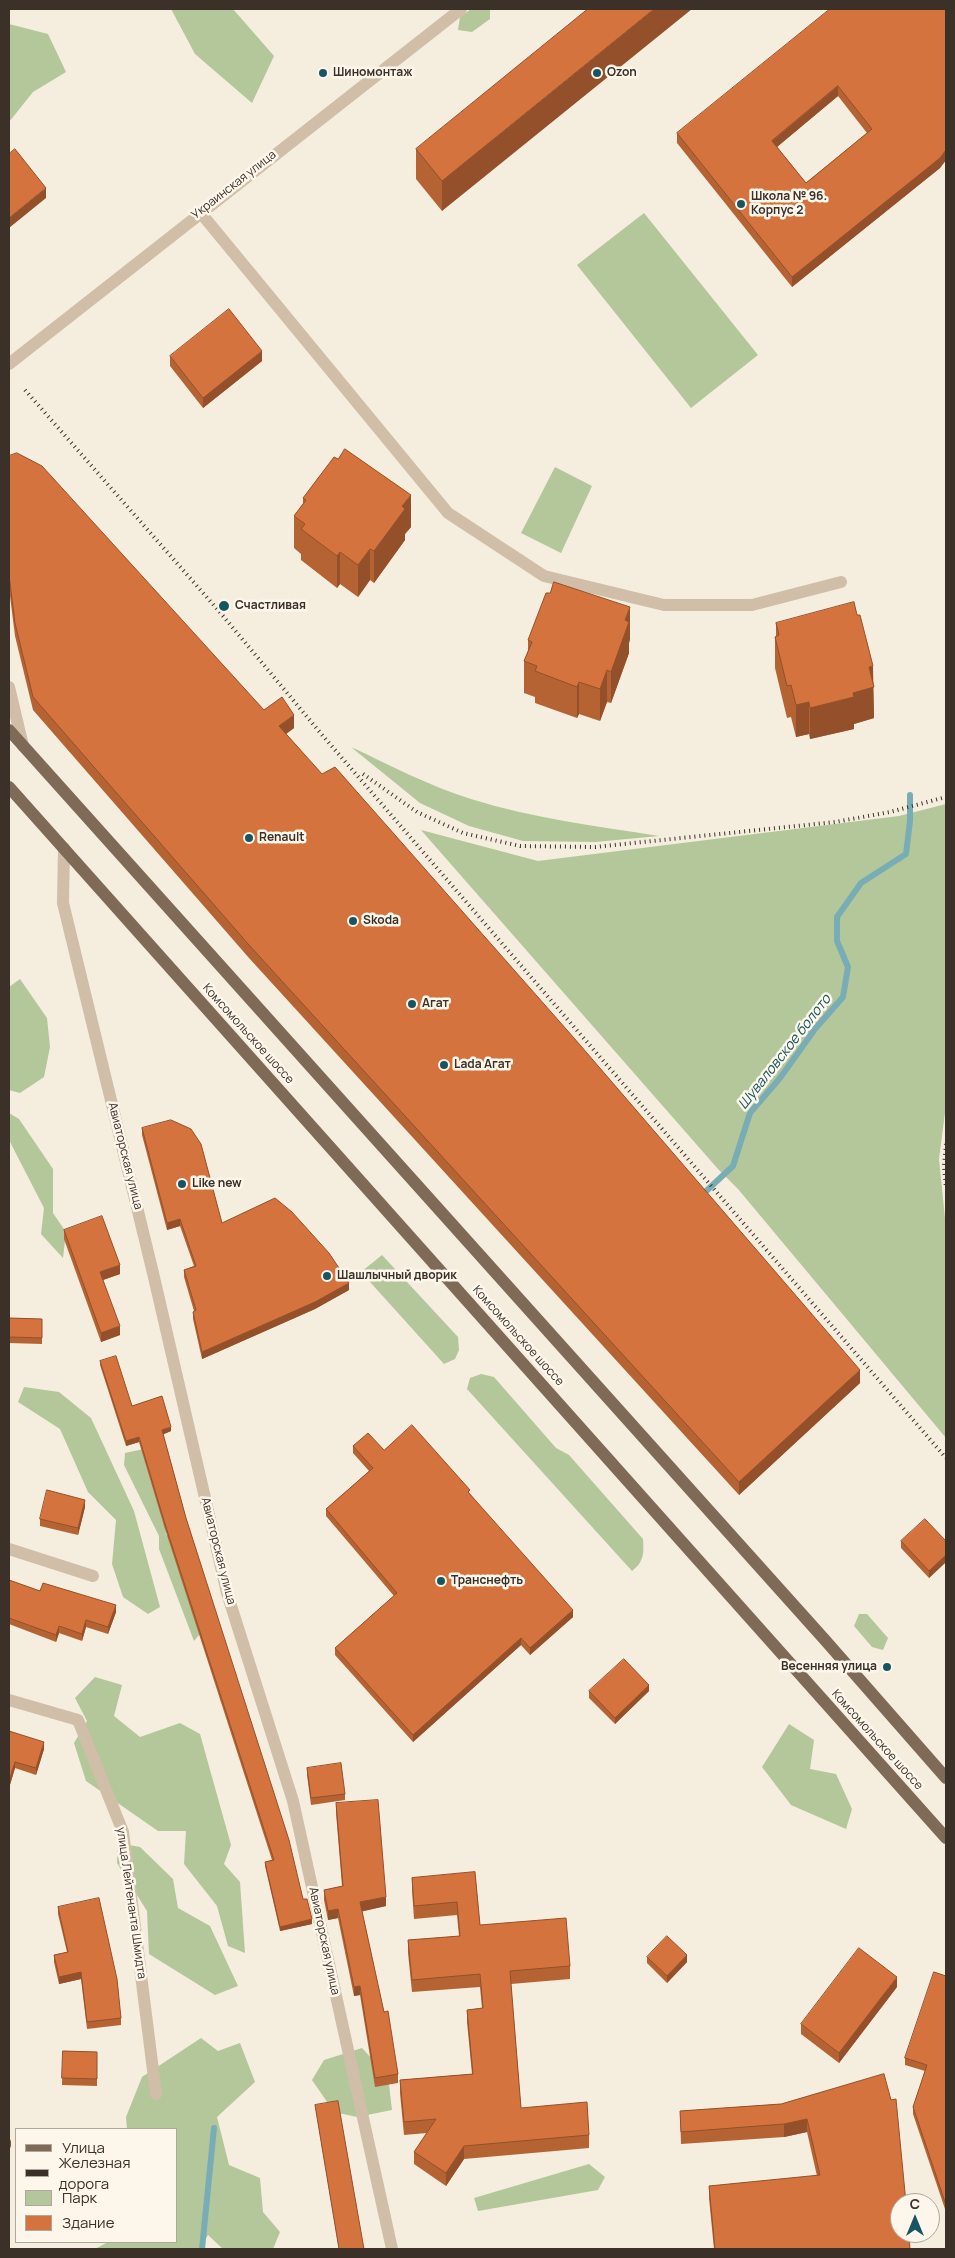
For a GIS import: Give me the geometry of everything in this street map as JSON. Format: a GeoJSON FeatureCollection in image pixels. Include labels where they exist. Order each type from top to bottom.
{"type":"FeatureCollection","features":[{"type":"Feature","properties":{"kind":"main road","name":"Комсомольское шоссе"},"geometry":{"type":"LineString","coordinates":[[9,730],[946,1778]]}},
{"type":"Feature","properties":{"kind":"main road","name":"Комсомольское шоссе"},"geometry":{"type":"LineString","coordinates":[[9,787],[946,1838]]}},
{"type":"Feature","properties":{"kind":"street","name":"Украинская улица"},"geometry":{"type":"LineString","coordinates":[[9,364],[200,212],[461,9]]}},
{"type":"Feature","properties":{"kind":"street"},"geometry":{"type":"LineString","coordinates":[[200,212],[448,513],[544,576],[664,605],[752,605],[841,582]]}},
{"type":"Feature","properties":{"kind":"street"},"geometry":{"type":"LineString","coordinates":[[9,687],[23,746]]}},
{"type":"Feature","properties":{"kind":"street","name":"Авиаторская улица"},"geometry":{"type":"LineString","coordinates":[[64,848],[63,903],[153,1273],[227,1593],[293,1801],[392,2249]]}},
{"type":"Feature","properties":{"kind":"street"},"geometry":{"type":"LineString","coordinates":[[9,1549],[93,1576]]}},
{"type":"Feature","properties":{"kind":"street","name":"улица Лейтенанта Шмидта"},"geometry":{"type":"LineString","coordinates":[[9,1700],[78,1720],[123,1832],[156,2094]]}},
{"type":"Feature","properties":{"kind":"green space"},"geometry":{"type":"Polygon","coordinates":[[[171,9],[233,9],[274,56],[252,103],[195,54],[171,9]]]}},
{"type":"Feature","properties":{"kind":"green space"},"geometry":{"type":"Polygon","coordinates":[[[471,9],[490,9],[490,19],[472,32],[458,30],[460,17],[471,9]]]}},
{"type":"Feature","properties":{"kind":"green space"},"geometry":{"type":"Polygon","coordinates":[[[9,24],[48,34],[66,72],[33,92],[9,122],[9,24]]]}},
{"type":"Feature","properties":{"kind":"green space"},"geometry":{"type":"Polygon","coordinates":[[[644,213],[758,355],[691,408],[577,265],[644,213]]]}},
{"type":"Feature","properties":{"kind":"green space"},"geometry":{"type":"Polygon","coordinates":[[[555,467],[592,486],[561,553],[521,533],[555,467]]]}},
{"type":"Feature","properties":{"kind":"green space"},"geometry":{"type":"Polygon","coordinates":[[[351,747],[425,782],[494,806],[588,825],[659,836],[595,842],[523,841],[469,826],[420,803],[351,747]]]}},
{"type":"Feature","properties":{"kind":"green space"},"geometry":{"type":"Polygon","coordinates":[[[946,804],[946,1105],[939,1159],[946,1228],[946,1438],[738,1189],[718,1169],[421,830],[538,861],[899,816],[946,804]]]}},
{"type":"Feature","properties":{"kind":"green space"},"geometry":{"type":"Polygon","coordinates":[[[20,979],[47,1018],[50,1047],[44,1077],[20,1093],[9,1090],[9,987],[20,979]]]}},
{"type":"Feature","properties":{"kind":"green space"},"geometry":{"type":"Polygon","coordinates":[[[9,1113],[19,1119],[53,1169],[53,1213],[66,1232],[63,1258],[41,1234],[44,1208],[9,1140],[9,1113]]]}},
{"type":"Feature","properties":{"kind":"green space"},"geometry":{"type":"Polygon","coordinates":[[[382,1255],[458,1337],[459,1350],[455,1359],[444,1364],[361,1272],[382,1255]]]}},
{"type":"Feature","properties":{"kind":"green space"},"geometry":{"type":"Polygon","coordinates":[[[481,1374],[494,1377],[556,1448],[569,1455],[643,1539],[642,1557],[639,1564],[632,1571],[467,1389],[470,1378],[481,1374]]]}},
{"type":"Feature","properties":{"kind":"green space"},"geometry":{"type":"Polygon","coordinates":[[[24,1387],[59,1392],[91,1418],[134,1511],[160,1607],[148,1614],[123,1597],[112,1564],[116,1520],[88,1492],[60,1429],[18,1402],[24,1387]]]}},
{"type":"Feature","properties":{"kind":"green space"},"geometry":{"type":"Polygon","coordinates":[[[148,1448],[160,1468],[166,1535],[179,1538],[204,1629],[194,1641],[159,1549],[159,1536],[124,1465],[125,1453],[148,1448]]]}},
{"type":"Feature","properties":{"kind":"green space"},"geometry":{"type":"Polygon","coordinates":[[[859,1614],[867,1614],[888,1638],[883,1650],[872,1647],[854,1626],[859,1614]]]}},
{"type":"Feature","properties":{"kind":"green space"},"geometry":{"type":"Polygon","coordinates":[[[95,1677],[122,1685],[114,1716],[140,1737],[180,1723],[200,1734],[231,1845],[224,1864],[240,1882],[245,1953],[228,1946],[217,1906],[184,1864],[186,1831],[158,1831],[86,1781],[74,1743],[87,1721],[75,1698],[95,1677]]]}},
{"type":"Feature","properties":{"kind":"green space"},"geometry":{"type":"Polygon","coordinates":[[[789,1724],[814,1740],[810,1769],[836,1774],[852,1809],[846,1829],[791,1805],[762,1767],[789,1724]]]}},
{"type":"Feature","properties":{"kind":"green space"},"geometry":{"type":"Polygon","coordinates":[[[118,1843],[140,1847],[173,1879],[178,1908],[210,1926],[238,1986],[215,1995],[149,1954],[147,1911],[117,1863],[118,1843]]]}},
{"type":"Feature","properties":{"kind":"green space"},"geometry":{"type":"Polygon","coordinates":[[[201,2038],[218,2051],[240,2043],[255,2082],[217,2117],[229,2165],[260,2178],[263,2212],[280,2232],[273,2249],[223,2249],[208,2235],[200,2249],[95,2249],[106,2243],[178,2243],[178,2128],[127,2128],[126,2117],[142,2077],[201,2038]]]}},
{"type":"Feature","properties":{"kind":"green space"},"geometry":{"type":"Polygon","coordinates":[[[362,2048],[388,2076],[392,2110],[357,2117],[334,2112],[312,2080],[324,2060],[362,2048]]]}},
{"type":"Feature","properties":{"kind":"green space"},"geometry":{"type":"Polygon","coordinates":[[[589,2164],[605,2177],[598,2190],[478,2211],[474,2198],[589,2164]]]}},
{"type":"Feature","properties":{"kind":"building"},"geometry":{"type":"Polygon","coordinates":[[[588,9],[654,9],[442,181],[416,149],[588,9]]]}},
{"type":"Feature","properties":{"kind":"building"},"geometry":{"type":"Polygon","coordinates":[[[830,9],[946,9],[946,150],[940,158],[792,277],[677,133],[830,9]],[[838,86],[772,141],[806,183],[872,129],[838,86]]]}},
{"type":"Feature","properties":{"kind":"building"},"geometry":{"type":"Polygon","coordinates":[[[15,149],[46,188],[9,218],[9,154],[15,149]]]}},
{"type":"Feature","properties":{"kind":"building"},"geometry":{"type":"Polygon","coordinates":[[[229,309],[262,351],[203,398],[170,356],[229,309]]]}},
{"type":"Feature","properties":{"kind":"building"},"geometry":{"type":"Polygon","coordinates":[[[345,449],[411,495],[402,506],[405,509],[374,551],[370,549],[358,565],[340,552],[337,556],[301,529],[305,524],[294,516],[306,500],[303,498],[334,457],[338,459],[345,449]]]}},
{"type":"Feature","properties":{"kind":"building","name":"Агат"},"geometry":{"type":"Polygon","coordinates":[[[17,453],[42,466],[264,710],[282,697],[294,715],[279,726],[322,774],[335,767],[574,1038],[860,1370],[739,1482],[249,945],[33,697],[15,623],[9,575],[9,456],[17,453]]]}},
{"type":"Feature","properties":{"kind":"building"},"geometry":{"type":"Polygon","coordinates":[[[554,582],[630,607],[625,620],[629,622],[611,672],[607,670],[600,689],[579,682],[577,687],[535,671],[537,666],[524,661],[532,642],[528,640],[546,593],[550,593],[554,582]]]}},
{"type":"Feature","properties":{"kind":"building"},"geometry":{"type":"Polygon","coordinates":[[[854,602],[857,615],[860,615],[873,666],[869,667],[874,687],[853,693],[854,697],[810,708],[809,702],[796,705],[791,685],[787,686],[775,637],[779,635],[776,623],[854,602]]]}},
{"type":"Feature","properties":{"kind":"building"},"geometry":{"type":"Polygon","coordinates":[[[171,1120],[191,1129],[201,1144],[222,1223],[275,1198],[292,1212],[329,1253],[349,1283],[315,1302],[202,1352],[193,1312],[196,1310],[184,1270],[196,1266],[180,1219],[167,1223],[142,1128],[171,1120]]]}},
{"type":"Feature","properties":{"kind":"building"},"geometry":{"type":"Polygon","coordinates":[[[102,1216],[120,1265],[100,1272],[120,1326],[101,1333],[64,1230],[102,1216]]]}},
{"type":"Feature","properties":{"kind":"building"},"geometry":{"type":"Polygon","coordinates":[[[9,1318],[42,1319],[42,1338],[9,1337],[9,1318]]]}},
{"type":"Feature","properties":{"kind":"building"},"geometry":{"type":"Polygon","coordinates":[[[116,1356],[132,1406],[162,1396],[171,1427],[162,1430],[186,1518],[289,1840],[303,1899],[307,1899],[312,1919],[280,1927],[265,1862],[274,1860],[165,1524],[139,1437],[126,1441],[100,1361],[116,1356]]]}},
{"type":"Feature","properties":{"kind":"building","name":"Транснефть"},"geometry":{"type":"Polygon","coordinates":[[[412,1425],[470,1490],[468,1492],[573,1610],[530,1648],[521,1638],[413,1735],[335,1648],[397,1593],[326,1509],[373,1468],[353,1446],[368,1433],[384,1450],[412,1425]]]}},
{"type":"Feature","properties":{"kind":"building"},"geometry":{"type":"Polygon","coordinates":[[[47,1490],[85,1500],[78,1528],[40,1519],[47,1490]]]}},
{"type":"Feature","properties":{"kind":"building"},"geometry":{"type":"Polygon","coordinates":[[[925,1519],[946,1541],[946,1555],[929,1571],[901,1541],[925,1519]]]}},
{"type":"Feature","properties":{"kind":"building"},"geometry":{"type":"Polygon","coordinates":[[[9,1580],[40,1591],[43,1583],[116,1605],[108,1627],[86,1620],[82,1634],[59,1626],[56,1635],[9,1618],[9,1580]]]}},
{"type":"Feature","properties":{"kind":"building"},"geometry":{"type":"Polygon","coordinates":[[[624,1659],[649,1685],[615,1718],[589,1691],[624,1659]]]}},
{"type":"Feature","properties":{"kind":"building"},"geometry":{"type":"Polygon","coordinates":[[[9,1731],[44,1742],[36,1768],[15,1762],[9,1781],[9,1731]]]}},
{"type":"Feature","properties":{"kind":"building"},"geometry":{"type":"Polygon","coordinates":[[[341,1763],[345,1794],[311,1798],[307,1768],[341,1763]]]}},
{"type":"Feature","properties":{"kind":"building"},"geometry":{"type":"Polygon","coordinates":[[[378,1800],[386,1897],[360,1902],[384,2012],[388,2011],[398,2074],[375,2078],[360,1986],[354,1987],[338,1909],[328,1911],[324,1890],[343,1886],[336,1803],[378,1800]]]}},
{"type":"Feature","properties":{"kind":"building"},"geometry":{"type":"Polygon","coordinates":[[[475,1872],[480,1925],[566,1918],[570,1966],[510,1971],[521,2108],[587,2102],[589,2135],[464,2146],[446,2173],[414,2152],[436,2119],[404,2122],[400,2080],[473,2074],[467,2010],[483,2008],[480,1974],[412,1980],[408,1940],[460,1936],[457,1902],[414,1906],[412,1878],[475,1872]]]}},
{"type":"Feature","properties":{"kind":"building"},"geometry":{"type":"Polygon","coordinates":[[[99,1898],[117,1979],[121,2018],[87,2022],[81,1972],[59,1977],[54,1955],[68,1952],[58,1907],[99,1898]]]}},
{"type":"Feature","properties":{"kind":"building"},"geometry":{"type":"Polygon","coordinates":[[[667,1936],[687,1955],[667,1976],[647,1957],[667,1936]]]}},
{"type":"Feature","properties":{"kind":"building"},"geometry":{"type":"Polygon","coordinates":[[[859,1948],[897,1977],[839,2053],[801,2024],[859,1948]]]}},
{"type":"Feature","properties":{"kind":"building"},"geometry":{"type":"Polygon","coordinates":[[[934,1972],[946,1976],[946,2205],[913,2107],[927,2065],[905,2058],[934,1972]]]}},
{"type":"Feature","properties":{"kind":"building"},"geometry":{"type":"Polygon","coordinates":[[[63,2051],[97,2052],[97,2079],[62,2078],[63,2051]]]}},
{"type":"Feature","properties":{"kind":"building"},"geometry":{"type":"Polygon","coordinates":[[[884,2074],[891,2100],[896,2099],[905,2193],[890,2193],[890,2243],[910,2243],[910,2249],[715,2249],[709,2186],[820,2175],[807,2119],[784,2124],[681,2132],[680,2111],[781,2104],[884,2074]]]}},
{"type":"Feature","properties":{"kind":"building"},"geometry":{"type":"Polygon","coordinates":[[[338,2101],[364,2249],[339,2249],[315,2105],[338,2101]]]}},
{"type":"Feature","properties":{"kind":"waterway","name":"Шуваловское болото"},"geometry":{"type":"LineString","coordinates":[[703,1194],[733,1166],[750,1113],[780,1078],[815,1029],[843,997],[848,967],[837,941],[837,917],[861,883],[906,854],[910,821],[910,795]]}},
{"type":"Feature","properties":{"kind":"waterway"},"geometry":{"type":"LineString","coordinates":[[202,2249],[214,2128]]}},
{"type":"Feature","properties":{"kind":"railway"},"geometry":{"type":"LineString","coordinates":[[25,390],[218,610],[323,736],[946,1458]]}},
{"type":"Feature","properties":{"kind":"railway"},"geometry":{"type":"LineString","coordinates":[[363,774],[417,812],[463,833],[520,846],[595,847],[835,822],[890,812],[946,797]]}},
{"type":"Feature","properties":{"kind":"railway"},"geometry":{"type":"LineString","coordinates":[[946,1144],[944,1166],[946,1188]]}},
{"type":"Feature","properties":{"kind":"place","name":"Шиномонтаж"},"geometry":{"type":"Point","coordinates":[323,73]}},
{"type":"Feature","properties":{"kind":"place","name":"Ozon"},"geometry":{"type":"Point","coordinates":[597,73]}},
{"type":"Feature","properties":{"kind":"place","name":"Школа № 96. Корпус 2"},"geometry":{"type":"Point","coordinates":[741,204]}},
{"type":"Feature","properties":{"kind":"place","name":"Счастливая"},"geometry":{"type":"Point","coordinates":[224,606]}},
{"type":"Feature","properties":{"kind":"place","name":"Renault"},"geometry":{"type":"Point","coordinates":[249,838]}},
{"type":"Feature","properties":{"kind":"place","name":"Skoda"},"geometry":{"type":"Point","coordinates":[353,921]}},
{"type":"Feature","properties":{"kind":"place","name":"Агат"},"geometry":{"type":"Point","coordinates":[412,1004]}},
{"type":"Feature","properties":{"kind":"place","name":"Lada Агат"},"geometry":{"type":"Point","coordinates":[444,1065]}},
{"type":"Feature","properties":{"kind":"place","name":"Like new"},"geometry":{"type":"Point","coordinates":[182,1184]}},
{"type":"Feature","properties":{"kind":"place","name":"Шашлычный дворик"},"geometry":{"type":"Point","coordinates":[327,1276]}},
{"type":"Feature","properties":{"kind":"place","name":"Транснефть"},"geometry":{"type":"Point","coordinates":[441,1581]}},
{"type":"Feature","properties":{"kind":"place","name":"Весенняя улица"},"geometry":{"type":"Point","coordinates":[887,1667]}}]}
